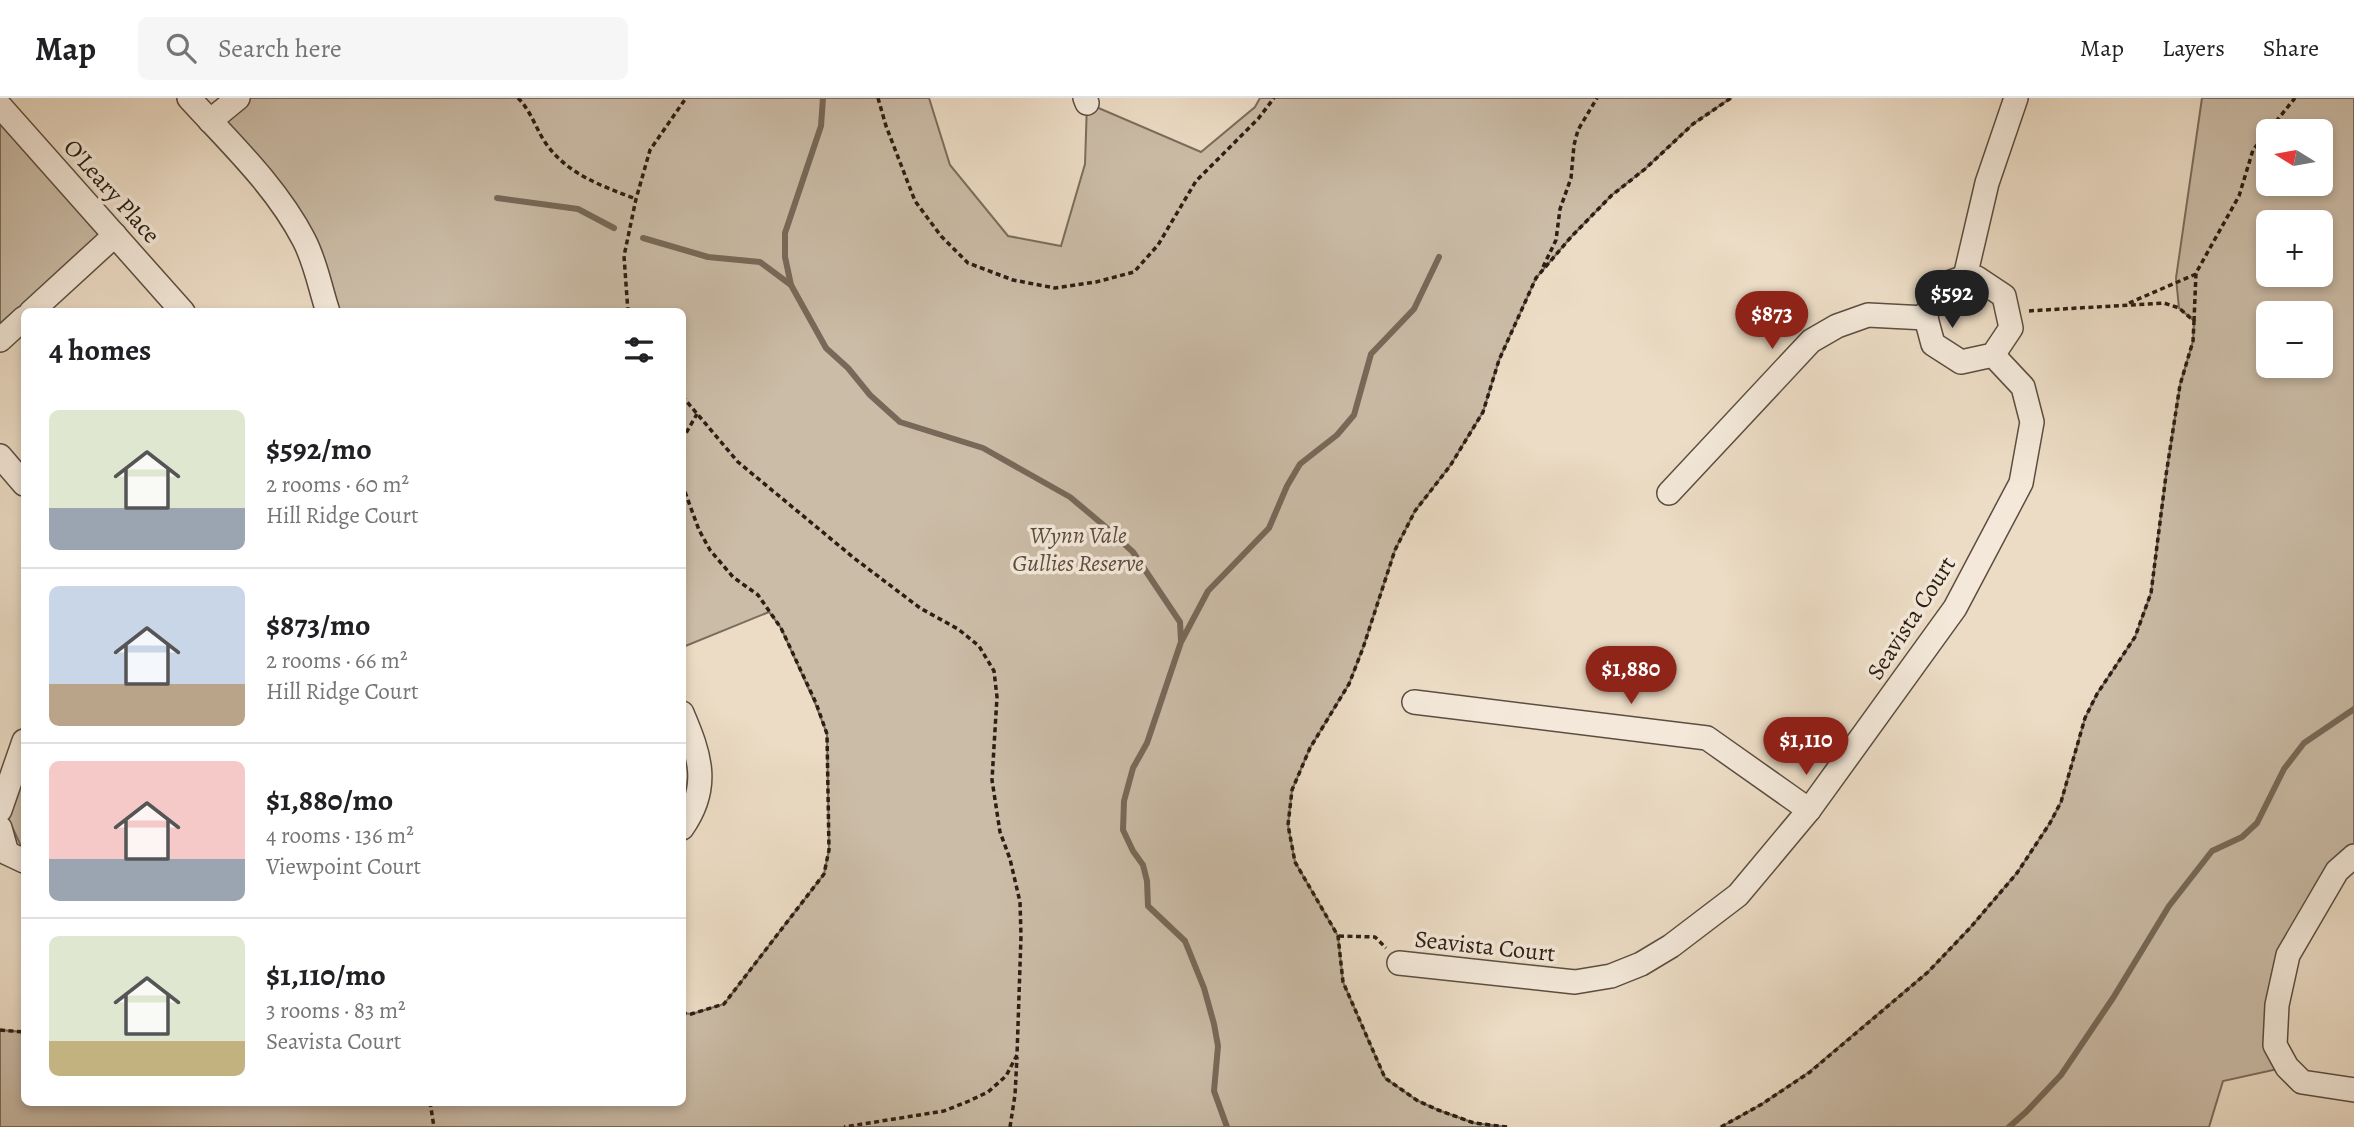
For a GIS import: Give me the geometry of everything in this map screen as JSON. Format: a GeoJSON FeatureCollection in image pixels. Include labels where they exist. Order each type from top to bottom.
{"type":"FeatureCollection","features":[{"type":"Feature","properties":{"kind":"street"},"geometry":{"type":"LineString","coordinates":[[189,98],[280,201],[304,240],[316,268],[326,308]]}},
{"type":"Feature","properties":{"kind":"street"},"geometry":{"type":"LineString","coordinates":[[210,121],[238,98]]}},
{"type":"Feature","properties":{"kind":"street"},"geometry":{"type":"LineString","coordinates":[[1965,277],[1987,183],[2016,98]]}},
{"type":"Feature","properties":{"kind":"street","name":"O'Leary Place"},"geometry":{"type":"LineString","coordinates":[[0,106],[180,308]]}},
{"type":"Feature","properties":{"kind":"street"},"geometry":{"type":"LineString","coordinates":[[36,308],[116,235]]}},
{"type":"Feature","properties":{"kind":"street"},"geometry":{"type":"LineString","coordinates":[[1965,277],[1977,278],[2004,296],[2011,328],[1993,355],[1961,362],[1933,344],[1926,318],[1945,284],[1965,277]]}},
{"type":"Feature","properties":{"kind":"street"},"geometry":{"type":"LineString","coordinates":[[1669,493],[1811,341],[1837,326],[1868,315],[1926,318]]}},
{"type":"Feature","properties":{"kind":"street"},"geometry":{"type":"LineString","coordinates":[[0,340],[21,321]]}},
{"type":"Feature","properties":{"kind":"street","name":"Seavista Court"},"geometry":{"type":"LineString","coordinates":[[1399,963],[1575,982],[1611,976],[1641,964],[1671,946],[1738,895],[1809,810],[1955,608],[2021,483],[2032,422],[2024,387],[1993,355]]}},
{"type":"Feature","properties":{"kind":"street"},"geometry":{"type":"LineString","coordinates":[[0,456],[21,480]]}},
{"type":"Feature","properties":{"kind":"street"},"geometry":{"type":"LineString","coordinates":[[1414,702],[1707,738],[1809,810]]}},
{"type":"Feature","properties":{"kind":"street"},"geometry":{"type":"LineString","coordinates":[[686,723],[700,760],[699,791],[686,822]]}},
{"type":"Feature","properties":{"kind":"street"},"geometry":{"type":"LineString","coordinates":[[0,810],[21,750]]}},
{"type":"Feature","properties":{"kind":"street"},"geometry":{"type":"LineString","coordinates":[[0,828],[7,853],[21,860]]}},
{"type":"Feature","properties":{"kind":"street"},"geometry":{"type":"LineString","coordinates":[[2354,856],[2337,871],[2288,956],[2277,1005],[2275,1045],[2287,1067],[2302,1082],[2354,1090]]}},
{"type":"Feature","properties":{"kind":"path"},"geometry":{"type":"LineString","coordinates":[[518,98],[545,143],[563,164],[591,182],[636,198]]}},
{"type":"Feature","properties":{"kind":"path"},"geometry":{"type":"LineString","coordinates":[[628,308],[624,256],[636,198],[650,150],[686,98]]}},
{"type":"Feature","properties":{"kind":"path"},"geometry":{"type":"LineString","coordinates":[[878,98],[915,201],[942,236],[968,263],[1013,280],[1055,288],[1096,282],[1134,272],[1158,245],[1196,181],[1258,119],[1274,98]]}},
{"type":"Feature","properties":{"kind":"path"},"geometry":{"type":"LineString","coordinates":[[1541,272],[1556,240],[1560,209],[1571,178],[1578,130],[1597,98]]}},
{"type":"Feature","properties":{"kind":"path"},"geometry":{"type":"LineString","coordinates":[[1507,1127],[1474,1123],[1438,1110],[1418,1101],[1385,1078],[1343,982],[1338,936],[1294,862],[1289,825],[1292,790],[1310,748],[1349,684],[1395,550],[1415,511],[1450,466],[1483,412],[1499,360],[1536,278],[1612,194],[1645,169],[1693,124],[1731,98]]}},
{"type":"Feature","properties":{"kind":"path"},"geometry":{"type":"LineString","coordinates":[[1721,1127],[1810,1072],[1928,972],[2017,873],[2050,823],[2061,802],[2085,718],[2097,694],[2136,637],[2151,593],[2180,385],[2193,341],[2196,273],[2239,196],[2253,150],[2295,98]]}},
{"type":"Feature","properties":{"kind":"path"},"geometry":{"type":"LineString","coordinates":[[2124,306],[2196,273]]}},
{"type":"Feature","properties":{"kind":"path"},"geometry":{"type":"LineString","coordinates":[[2008,312],[2164,303],[2179,307],[2194,321]]}},
{"type":"Feature","properties":{"kind":"path"},"geometry":{"type":"LineString","coordinates":[[686,400],[738,462],[854,558],[920,608],[979,646],[993,671],[997,697],[992,780],[1000,831],[1020,902],[1017,1055],[1010,1127]]}},
{"type":"Feature","properties":{"kind":"path"},"geometry":{"type":"LineString","coordinates":[[686,434],[698,414]]}},
{"type":"Feature","properties":{"kind":"path"},"geometry":{"type":"LineString","coordinates":[[686,495],[699,530],[710,550],[733,577],[758,595],[781,628],[816,704],[827,734],[829,850],[824,874],[724,1004],[686,1013]]}},
{"type":"Feature","properties":{"kind":"path"},"geometry":{"type":"LineString","coordinates":[[1338,936],[1375,937],[1399,963]]}},
{"type":"Feature","properties":{"kind":"path"},"geometry":{"type":"LineString","coordinates":[[0,1030],[21,1032]]}},
{"type":"Feature","properties":{"kind":"path"},"geometry":{"type":"LineString","coordinates":[[844,1127],[944,1111],[969,1101],[988,1092],[1006,1076],[1017,1055]]}},
{"type":"Feature","properties":{"kind":"path"},"geometry":{"type":"LineString","coordinates":[[431,1106],[434,1127]]}},
{"type":"Feature","properties":{"kind":"green space","name":"Wynn Vale Gullies Reserve"},"geometry":{"type":"Polygon","coordinates":[[[238,98],[929,98],[950,165],[1008,236],[1061,246],[1085,164],[1087,103],[1201,152],[1255,107],[1260,98],[1731,98],[1693,124],[1645,169],[1612,195],[1536,278],[1499,360],[1483,412],[1450,466],[1415,511],[1395,550],[1349,684],[1310,748],[1292,790],[1288,825],[1295,862],[1338,936],[1343,982],[1385,1078],[1418,1101],[1438,1110],[1474,1123],[1507,1127],[0,1127],[0,1030],[21,1032],[21,1106],[686,1106],[686,1013],[724,1004],[824,874],[829,850],[827,734],[781,628],[769,612],[686,646],[686,308],[331,308],[316,268],[210,121],[238,98]]]}},
{"type":"Feature","properties":{"kind":"green space"},"geometry":{"type":"Polygon","coordinates":[[[2202,98],[2354,98],[2354,856],[2337,871],[2277,1005],[2287,1067],[2223,1081],[2209,1127],[1721,1127],[1762,1104],[1809,1072],[1928,972],[2017,873],[2050,823],[2061,802],[2085,718],[2097,694],[2135,637],[2151,593],[2180,385],[2193,341],[2194,321],[2179,308],[2176,278],[2202,98]]]}},
{"type":"Feature","properties":{"kind":"green space"},"geometry":{"type":"Polygon","coordinates":[[[0,106],[115,235],[35,308],[21,308],[21,321],[0,340],[0,106]]]}},
{"type":"Feature","properties":{"kind":"green space"},"geometry":{"type":"Polygon","coordinates":[[[21,776],[21,846],[6,814],[21,776]]]}},
{"type":"Feature","properties":{"kind":"waterway"},"geometry":{"type":"LineString","coordinates":[[823,98],[821,126],[785,233],[785,257],[791,285],[826,348],[848,368],[870,395],[900,422],[983,448],[1070,497],[1133,552],[1180,622],[1181,640]]}},
{"type":"Feature","properties":{"kind":"waterway"},"geometry":{"type":"LineString","coordinates":[[497,198],[578,209],[614,228]]}},
{"type":"Feature","properties":{"kind":"waterway"},"geometry":{"type":"LineString","coordinates":[[643,238],[708,257],[760,262],[791,285]]}},
{"type":"Feature","properties":{"kind":"waterway"},"geometry":{"type":"LineString","coordinates":[[1227,1127],[1214,1091],[1218,1046],[1204,988],[1185,941],[1148,906],[1143,865],[1123,830],[1124,801],[1133,768],[1147,743],[1181,642],[1208,591],[1269,528],[1287,486],[1300,464],[1337,435],[1354,415],[1371,354],[1414,309],[1439,257]]}},
{"type":"Feature","properties":{"kind":"waterway"},"geometry":{"type":"LineString","coordinates":[[2009,1127],[2061,1075],[2113,998],[2169,906],[2212,851],[2242,837],[2257,823],[2284,769],[2304,743],[2354,709]]}}]}
